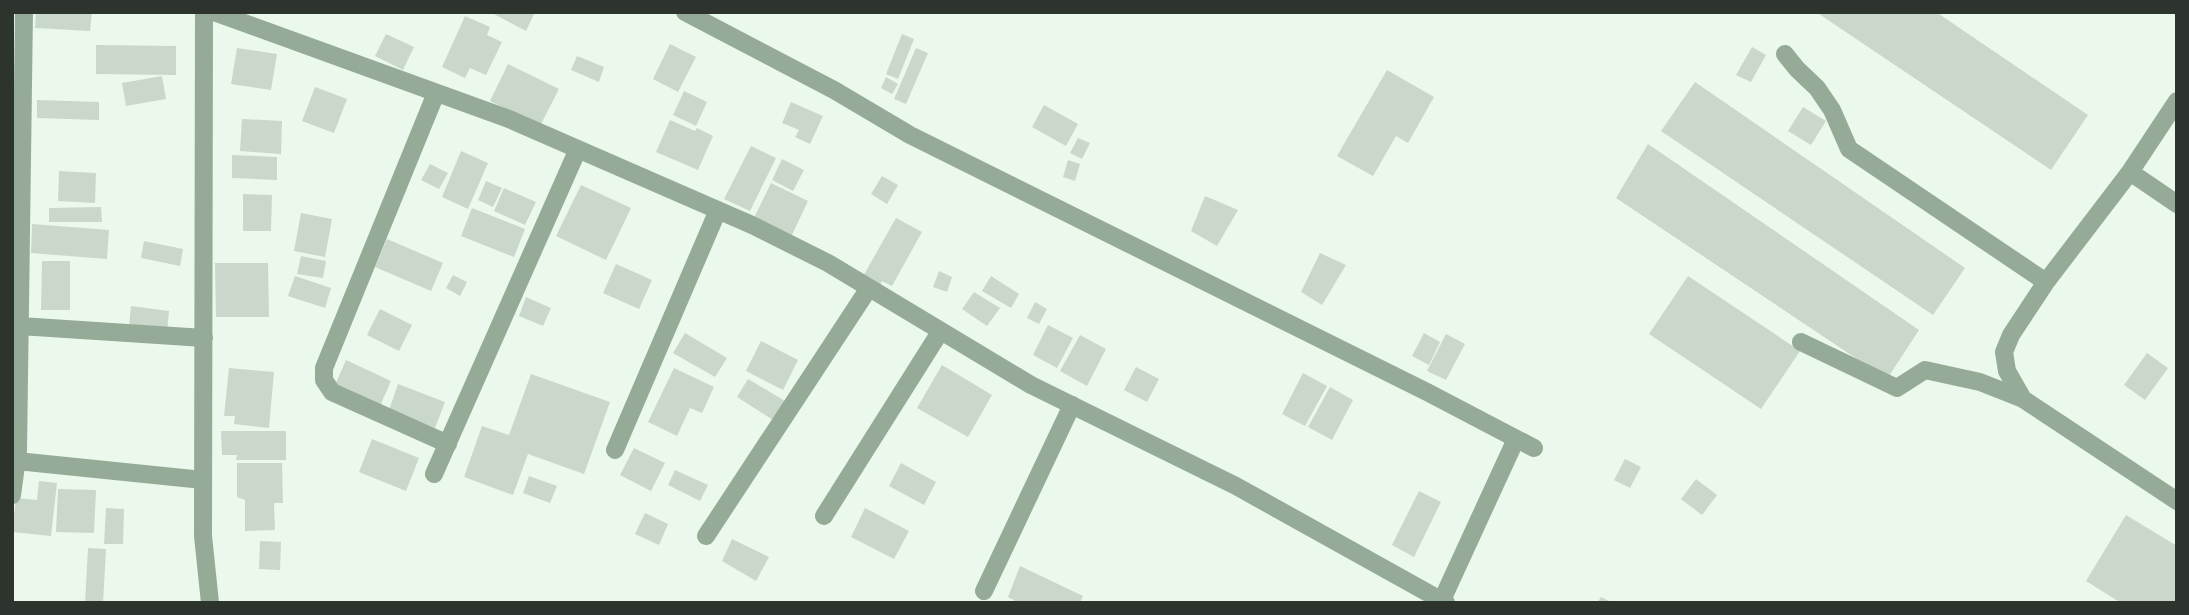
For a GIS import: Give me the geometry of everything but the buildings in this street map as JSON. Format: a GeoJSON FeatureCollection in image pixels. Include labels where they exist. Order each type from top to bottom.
{"type":"FeatureCollection","features":[{"type":"Feature","properties":{"kind":"street"},"geometry":{"type":"LineString","coordinates":[[12,495],[17,461],[24,12]]}},
{"type":"Feature","properties":{"kind":"street"},"geometry":{"type":"LineString","coordinates":[[204,12],[203,536],[210,603]]}},
{"type":"Feature","properties":{"kind":"street"},"geometry":{"type":"LineString","coordinates":[[214,12],[509,119],[752,225],[828,263],[1031,385],[1237,486],[1444,601],[1516,439]]}},
{"type":"Feature","properties":{"kind":"street"},"geometry":{"type":"LineString","coordinates":[[685,12],[834,90],[910,135],[1534,448]]}},
{"type":"Feature","properties":{"kind":"street"},"geometry":{"type":"LineString","coordinates":[[1785,54],[1817,88],[1832,110],[1849,149],[2046,282]]}},
{"type":"Feature","properties":{"kind":"street"},"geometry":{"type":"LineString","coordinates":[[436,93],[324,368],[324,380],[332,391],[448,444]]}},
{"type":"Feature","properties":{"kind":"street"},"geometry":{"type":"LineString","coordinates":[[2023,399],[2007,371],[2004,352],[2011,335],[2046,282],[2130,172],[2177,101]]}},
{"type":"Feature","properties":{"kind":"street"},"geometry":{"type":"LineString","coordinates":[[434,474],[578,149]]}},
{"type":"Feature","properties":{"kind":"street"},"geometry":{"type":"LineString","coordinates":[[2130,172],[2177,204]]}},
{"type":"Feature","properties":{"kind":"street"},"geometry":{"type":"LineString","coordinates":[[615,450],[718,210]]}},
{"type":"Feature","properties":{"kind":"street"},"geometry":{"type":"LineString","coordinates":[[706,536],[869,288]]}},
{"type":"Feature","properties":{"kind":"street"},"geometry":{"type":"LineString","coordinates":[[20,326],[204,338]]}},
{"type":"Feature","properties":{"kind":"street"},"geometry":{"type":"LineString","coordinates":[[824,516],[940,332]]}},
{"type":"Feature","properties":{"kind":"street"},"geometry":{"type":"LineString","coordinates":[[1801,342],[1897,388],[1925,370],[1980,382],[2023,399],[2177,501]]}},
{"type":"Feature","properties":{"kind":"street"},"geometry":{"type":"LineString","coordinates":[[984,591],[1072,405]]}},
{"type":"Feature","properties":{"kind":"street"},"geometry":{"type":"LineString","coordinates":[[17,461],[203,481]]}}]}
